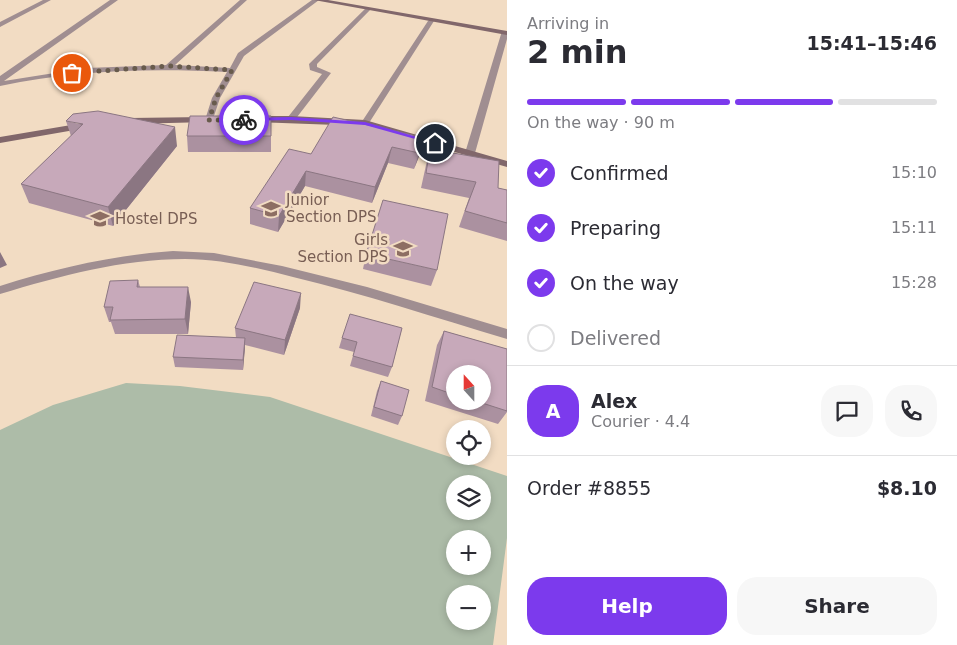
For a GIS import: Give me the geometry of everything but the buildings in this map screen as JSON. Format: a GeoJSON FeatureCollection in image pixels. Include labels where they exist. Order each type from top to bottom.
{"type":"FeatureCollection","features":[{"type":"Feature","properties":{"kind":"street"},"geometry":{"type":"LineString","coordinates":[[0,25],[48,0]]}},
{"type":"Feature","properties":{"kind":"street"},"geometry":{"type":"LineString","coordinates":[[0,80],[115,0]]}},
{"type":"Feature","properties":{"kind":"street"},"geometry":{"type":"LineString","coordinates":[[169,66],[244,0]]}},
{"type":"Feature","properties":{"kind":"street"},"geometry":{"type":"LineString","coordinates":[[117,122],[213,120],[216,98],[241,55],[316,0],[506,33],[470,153]]}},
{"type":"Feature","properties":{"kind":"street"},"geometry":{"type":"LineString","coordinates":[[291,119],[327,73],[313,68],[313,64],[368,9]]}},
{"type":"Feature","properties":{"kind":"street"},"geometry":{"type":"LineString","coordinates":[[365,123],[431,21]]}},
{"type":"Feature","properties":{"kind":"street"},"geometry":{"type":"LineString","coordinates":[[0,84],[22,79],[89,71],[169,66],[232,70]]}},
{"type":"Feature","properties":{"kind":"street"},"geometry":{"type":"LineString","coordinates":[[245,120],[291,119],[365,123],[507,164]]}},
{"type":"Feature","properties":{"kind":"street"},"geometry":{"type":"LineString","coordinates":[[0,140],[90,126]]}},
{"type":"Feature","properties":{"kind":"street"},"geometry":{"type":"LineString","coordinates":[[0,290],[54,273],[110,260],[175,254],[236,260],[314,277],[507,334]]}},
{"type":"Feature","properties":{"kind":"green space"},"geometry":{"type":"Polygon","coordinates":[[[126,383],[180,386],[270,397],[446,456],[446,465],[474,465],[507,476],[507,538],[493,645],[0,645],[0,430],[53,405],[126,383]]]}},
{"type":"Feature","properties":{"kind":"way so far"},"geometry":{"type":"LineString","coordinates":[[72,73],[169,66],[232,70],[216,98],[209,120],[244,120]]}},
{"type":"Feature","properties":{"kind":"place","name":"Junior Section DPS"},"geometry":{"type":"Point","coordinates":[271,209]}},
{"type":"Feature","properties":{"kind":"place","name":"Hostel DPS"},"geometry":{"type":"Point","coordinates":[100,219]}},
{"type":"Feature","properties":{"kind":"place","name":"Girls Section DPS"},"geometry":{"type":"Point","coordinates":[403,249]}},
{"type":"Feature","properties":{"kind":"route"},"geometry":{"type":"LineString","coordinates":[[244,120],[291,119],[365,123],[435,143]]}}]}
